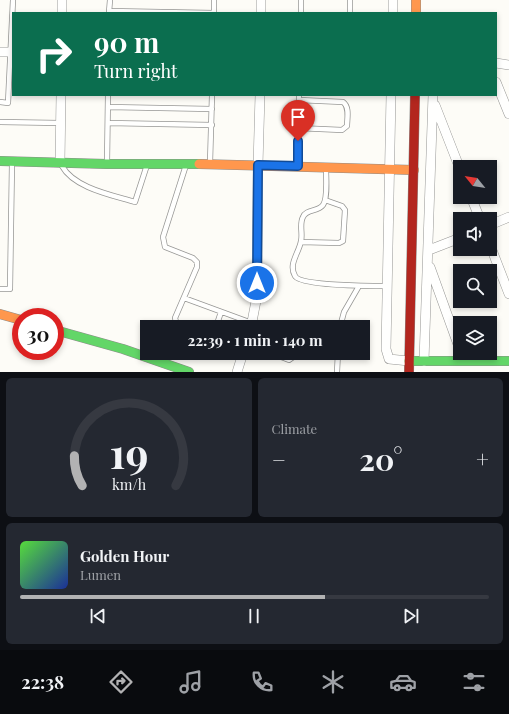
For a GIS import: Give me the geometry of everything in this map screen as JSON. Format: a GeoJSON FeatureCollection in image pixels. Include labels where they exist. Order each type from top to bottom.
{"type":"FeatureCollection","features":[{"type":"Feature","properties":{"kind":"street"},"geometry":{"type":"LineString","coordinates":[[62,0],[62,12]]}},
{"type":"Feature","properties":{"kind":"street"},"geometry":{"type":"LineString","coordinates":[[261,0],[261,12]]}},
{"type":"Feature","properties":{"kind":"street"},"geometry":{"type":"LineString","coordinates":[[393,0],[393,12]]}},
{"type":"Feature","properties":{"kind":"street"},"geometry":{"type":"LineString","coordinates":[[416,0],[416,12]]}},
{"type":"Feature","properties":{"kind":"street"},"geometry":{"type":"LineString","coordinates":[[0,52],[12,52]]}},
{"type":"Feature","properties":{"kind":"street"},"geometry":{"type":"LineString","coordinates":[[497,63],[509,65]]}},
{"type":"Feature","properties":{"kind":"street"},"geometry":{"type":"LineString","coordinates":[[497,84],[509,114]]}},
{"type":"Feature","properties":{"kind":"street"},"geometry":{"type":"LineString","coordinates":[[60,162],[61,96]]}},
{"type":"Feature","properties":{"kind":"street"},"geometry":{"type":"LineString","coordinates":[[252,320],[257,283],[260,96]]}},
{"type":"Feature","properties":{"kind":"street"},"geometry":{"type":"LineString","coordinates":[[391,96],[387,355],[389,359],[409,361],[424,361],[453,356]]}},
{"type":"Feature","properties":{"kind":"street"},"geometry":{"type":"LineString","coordinates":[[408,372],[415,96]]}},
{"type":"Feature","properties":{"kind":"street"},"geometry":{"type":"LineString","coordinates":[[433,97],[457,160]]}},
{"type":"Feature","properties":{"kind":"street"},"geometry":{"type":"LineString","coordinates":[[424,361],[429,250],[433,97]]}},
{"type":"Feature","properties":{"kind":"street"},"geometry":{"type":"LineString","coordinates":[[0,161],[107,164],[258,165],[390,168],[414,170]]}},
{"type":"Feature","properties":{"kind":"street"},"geometry":{"type":"LineString","coordinates":[[497,222],[509,217]]}},
{"type":"Feature","properties":{"kind":"street"},"geometry":{"type":"LineString","coordinates":[[429,250],[453,241]]}},
{"type":"Feature","properties":{"kind":"street"},"geometry":{"type":"LineString","coordinates":[[494,256],[509,294]]}},
{"type":"Feature","properties":{"kind":"street"},"geometry":{"type":"LineString","coordinates":[[428,262],[453,330]]}},
{"type":"Feature","properties":{"kind":"street"},"geometry":{"type":"LineString","coordinates":[[0,314],[12,317]]}},
{"type":"Feature","properties":{"kind":"street"},"geometry":{"type":"LineString","coordinates":[[64,333],[123,349],[189,372]]}},
{"type":"Feature","properties":{"kind":"street"},"geometry":{"type":"LineString","coordinates":[[497,359],[509,360]]}},
{"type":"Feature","properties":{"kind":"street"},"geometry":{"type":"LineString","coordinates":[[237,372],[241,360]]}},
{"type":"Feature","properties":{"kind":"lane"},"geometry":{"type":"LineString","coordinates":[[13,0],[13,12]]}},
{"type":"Feature","properties":{"kind":"lane"},"geometry":{"type":"LineString","coordinates":[[109,12],[110,0]]}},
{"type":"Feature","properties":{"kind":"lane"},"geometry":{"type":"LineString","coordinates":[[214,0],[214,12]]}},
{"type":"Feature","properties":{"kind":"lane"},"geometry":{"type":"LineString","coordinates":[[301,0],[301,12]]}},
{"type":"Feature","properties":{"kind":"lane"},"geometry":{"type":"LineString","coordinates":[[350,0],[350,12]]}},
{"type":"Feature","properties":{"kind":"lane"},"geometry":{"type":"LineString","coordinates":[[0,102],[8,103],[12,52]]}},
{"type":"Feature","properties":{"kind":"lane"},"geometry":{"type":"LineString","coordinates":[[107,164],[108,96]]}},
{"type":"Feature","properties":{"kind":"lane"},"geometry":{"type":"LineString","coordinates":[[210,164],[212,96]]}},
{"type":"Feature","properties":{"kind":"lane"},"geometry":{"type":"LineString","coordinates":[[298,128],[345,129],[347,126],[346,104],[343,102],[299,98],[298,128],[298,166]]}},
{"type":"Feature","properties":{"kind":"lane"},"geometry":{"type":"LineString","coordinates":[[108,107],[212,109]]}},
{"type":"Feature","properties":{"kind":"lane"},"geometry":{"type":"LineString","coordinates":[[0,122],[60,123]]}},
{"type":"Feature","properties":{"kind":"lane"},"geometry":{"type":"LineString","coordinates":[[108,123],[212,125]]}},
{"type":"Feature","properties":{"kind":"lane"},"geometry":{"type":"LineString","coordinates":[[0,289],[10,289],[12,161]]}},
{"type":"Feature","properties":{"kind":"lane"},"geometry":{"type":"LineString","coordinates":[[60,162],[68,174],[85,186],[135,202],[148,164]]}},
{"type":"Feature","properties":{"kind":"lane"},"geometry":{"type":"LineString","coordinates":[[175,320],[197,267],[197,262],[193,258],[165,247],[163,237],[187,164]]}},
{"type":"Feature","properties":{"kind":"lane"},"geometry":{"type":"LineString","coordinates":[[326,167],[325,200],[323,205],[320,208],[306,212],[302,219],[301,242],[293,260],[295,276],[298,280],[309,282],[358,286],[387,286]]}},
{"type":"Feature","properties":{"kind":"lane"},"geometry":{"type":"LineString","coordinates":[[301,242],[340,243],[343,241],[345,210],[342,206],[325,200]]}},
{"type":"Feature","properties":{"kind":"lane"},"geometry":{"type":"LineString","coordinates":[[342,320],[344,312],[358,286]]}},
{"type":"Feature","properties":{"kind":"lane"},"geometry":{"type":"LineString","coordinates":[[184,298],[239,320]]}},
{"type":"Feature","properties":{"kind":"lane"},"geometry":{"type":"LineString","coordinates":[[218,320],[221,312]]}},
{"type":"Feature","properties":{"kind":"lane"},"geometry":{"type":"LineString","coordinates":[[337,372],[338,360]]}},
{"type":"Feature","properties":{"kind":"traffic: fast"},"geometry":{"type":"LineString","coordinates":[[0,161],[107,164],[199,164]]}},
{"type":"Feature","properties":{"kind":"traffic: fast"},"geometry":{"type":"LineString","coordinates":[[64,333],[123,349],[189,372]]}},
{"type":"Feature","properties":{"kind":"traffic: fast"},"geometry":{"type":"LineString","coordinates":[[409,361],[509,361]]}},
{"type":"Feature","properties":{"kind":"traffic: slow"},"geometry":{"type":"LineString","coordinates":[[416,0],[416,12]]}},
{"type":"Feature","properties":{"kind":"traffic: slow"},"geometry":{"type":"LineString","coordinates":[[199,164],[414,170]]}},
{"type":"Feature","properties":{"kind":"traffic: slow"},"geometry":{"type":"LineString","coordinates":[[0,314],[12,317]]}},
{"type":"Feature","properties":{"kind":"traffic: jam"},"geometry":{"type":"LineString","coordinates":[[409,372],[415,96]]}},
{"type":"Feature","properties":{"kind":"route"},"geometry":{"type":"LineString","coordinates":[[257,283],[258,165],[298,166],[298,141]]}}]}
